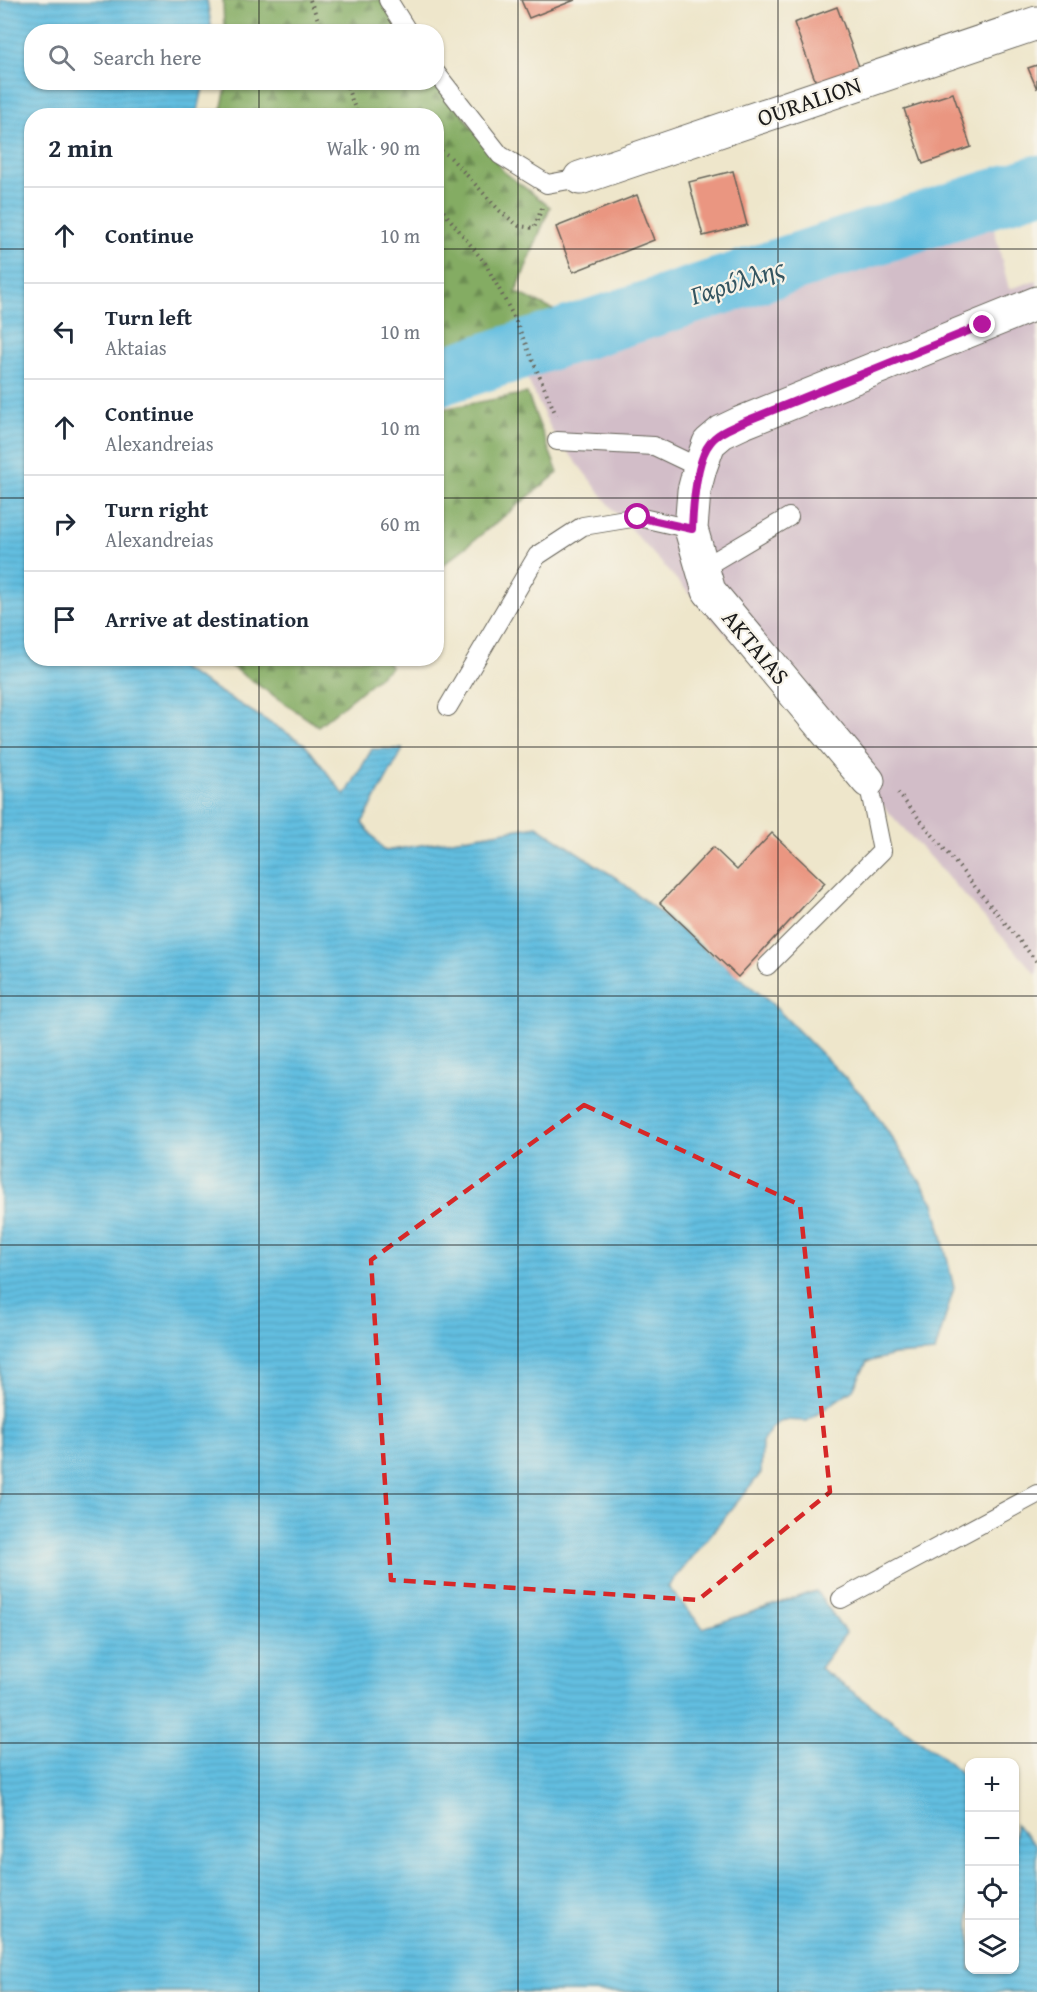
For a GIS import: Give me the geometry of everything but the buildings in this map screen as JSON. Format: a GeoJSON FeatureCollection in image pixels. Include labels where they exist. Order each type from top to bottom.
{"type":"FeatureCollection","features":[{"type":"Feature","properties":{"kind":"street","name":"OURALION"},"geometry":{"type":"LineString","coordinates":[[580,178],[1037,23]]}},
{"type":"Feature","properties":{"kind":"street"},"geometry":{"type":"LineString","coordinates":[[697,479],[709,443],[722,432],[1037,303]]}},
{"type":"Feature","properties":{"kind":"street","name":"AKTAIAS"},"geometry":{"type":"LineString","coordinates":[[697,479],[692,529],[709,591],[868,781]]}},
{"type":"Feature","properties":{"kind":"lane"},"geometry":{"type":"LineString","coordinates":[[388,0],[403,24]]}},
{"type":"Feature","properties":{"kind":"lane"},"geometry":{"type":"LineString","coordinates":[[444,83],[500,155],[547,184],[580,178]]}},
{"type":"Feature","properties":{"kind":"lane"},"geometry":{"type":"LineString","coordinates":[[557,441],[654,447],[697,479]]}},
{"type":"Feature","properties":{"kind":"lane"},"geometry":{"type":"LineString","coordinates":[[448,706],[537,556],[584,526],[638,517],[692,529]]}},
{"type":"Feature","properties":{"kind":"lane"},"geometry":{"type":"LineString","coordinates":[[701,563],[712,562],[789,518]]}},
{"type":"Feature","properties":{"kind":"lane"},"geometry":{"type":"LineString","coordinates":[[767,966],[882,852],[868,781]]}},
{"type":"Feature","properties":{"kind":"lane"},"geometry":{"type":"LineString","coordinates":[[841,1599],[1037,1494]]}},
{"type":"Feature","properties":{"kind":"path"},"geometry":{"type":"LineString","coordinates":[[310,0],[320,24]]}},
{"type":"Feature","properties":{"kind":"path"},"geometry":{"type":"LineString","coordinates":[[348,90],[355,108]]}},
{"type":"Feature","properties":{"kind":"path"},"geometry":{"type":"LineString","coordinates":[[444,153],[500,211],[519,226],[534,228],[547,184]]}},
{"type":"Feature","properties":{"kind":"path"},"geometry":{"type":"LineString","coordinates":[[444,212],[485,263],[514,317],[546,392]]}},
{"type":"Feature","properties":{"kind":"path"},"geometry":{"type":"LineString","coordinates":[[904,801],[1037,962]]}},
{"type":"Feature","properties":{"kind":"highlighted area"},"geometry":{"type":"Polygon","coordinates":[[[584,1105],[800,1205],[830,1492],[698,1600],[391,1580],[371,1260],[584,1105]]]}},
{"type":"Feature","properties":{"kind":"shaded area"},"geometry":{"type":"Polygon","coordinates":[[[990,212],[1009,289],[1037,280],[1037,975],[615,512],[552,431],[527,378],[990,212]]]}},
{"type":"Feature","properties":{"kind":"green space"},"geometry":{"type":"Polygon","coordinates":[[[223,0],[380,0],[397,24],[224,24],[223,0]]]}},
{"type":"Feature","properties":{"kind":"green space"},"geometry":{"type":"Polygon","coordinates":[[[444,89],[503,171],[550,207],[516,292],[578,322],[444,363],[444,108],[222,108],[226,90],[444,89]]]}},
{"type":"Feature","properties":{"kind":"green space"},"geometry":{"type":"Polygon","coordinates":[[[527,393],[558,473],[444,564],[444,409],[527,393]]]}},
{"type":"Feature","properties":{"kind":"green space"},"geometry":{"type":"Polygon","coordinates":[[[230,666],[391,667],[318,726],[230,666]]]}},
{"type":"Feature","properties":{"kind":"water"},"geometry":{"type":"Polygon","coordinates":[[[0,0],[207,0],[211,24],[24,24],[24,90],[202,90],[199,108],[24,108],[24,666],[177,666],[305,744],[345,796],[372,749],[403,749],[362,823],[385,851],[537,826],[618,879],[771,1003],[868,1101],[934,1203],[954,1288],[935,1352],[894,1355],[867,1362],[853,1389],[807,1421],[782,1420],[771,1429],[762,1442],[761,1473],[668,1587],[703,1628],[816,1591],[846,1633],[820,1668],[944,1758],[965,1777],[965,1974],[1019,1974],[1019,1828],[1037,1846],[1037,1992],[0,1992],[0,0]]]}},
{"type":"Feature","properties":{"kind":"waterway","name":"Γαρύλλης"},"geometry":{"type":"LineString","coordinates":[[444,375],[1037,184]]}},
{"type":"Feature","properties":{"kind":"route"},"geometry":{"type":"LineString","coordinates":[[638,517],[692,529],[694,491],[700,468],[709,443],[722,432],[983,325]]}}]}
